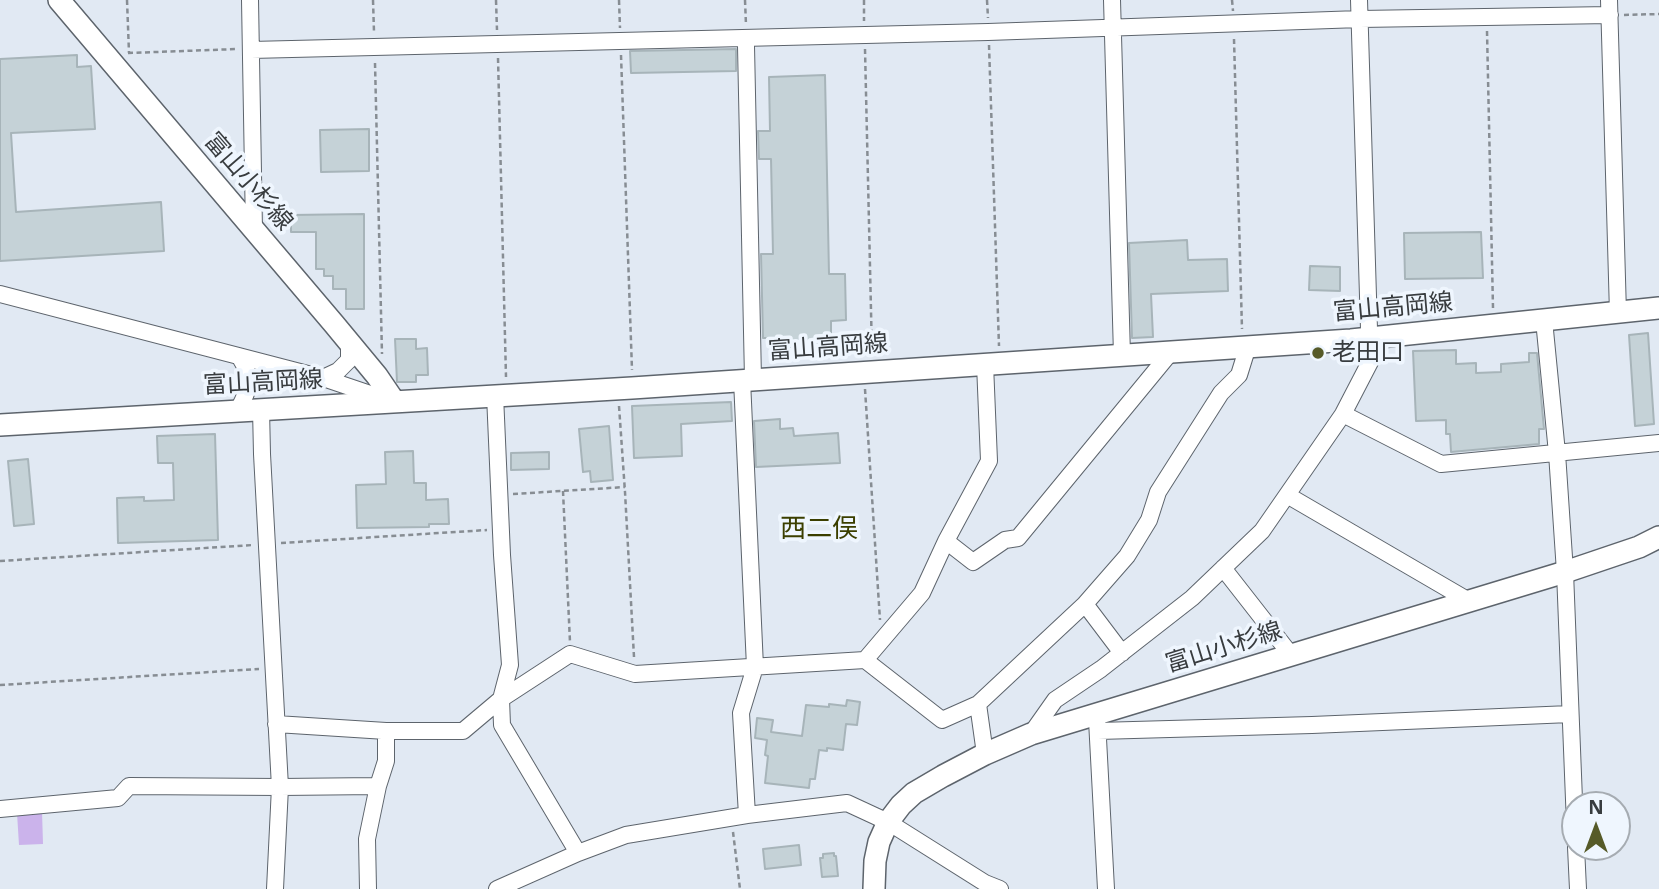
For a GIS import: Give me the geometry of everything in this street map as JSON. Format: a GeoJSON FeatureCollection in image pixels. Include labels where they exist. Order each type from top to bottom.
{"type":"FeatureCollection","features":[{"type":"Feature","properties":{"kind":"main road","name":"富山小杉線"},"geometry":{"type":"LineString","coordinates":[[59,0],[349,342],[394,401]]}},
{"type":"Feature","properties":{"kind":"main road","name":"富山高岡線"},"geometry":{"type":"LineString","coordinates":[[0,425],[625,388],[1370,338],[1659,308]]}},
{"type":"Feature","properties":{"kind":"main road","name":"富山小杉線"},"geometry":{"type":"LineString","coordinates":[[874,889],[879,842],[888,822],[901,805],[914,793],[985,754],[1031,734],[1097,722],[1291,655],[1565,572],[1639,547],[1659,537]]}},
{"type":"Feature","properties":{"kind":"street"},"geometry":{"type":"LineString","coordinates":[[250,0],[254,230]]}},
{"type":"Feature","properties":{"kind":"street"},"geometry":{"type":"LineString","coordinates":[[1112,0],[1122,355]]}},
{"type":"Feature","properties":{"kind":"street"},"geometry":{"type":"LineString","coordinates":[[1031,734],[1055,700],[1101,670],[1192,598],[1262,531],[1343,414],[1370,362],[1359,0]]}},
{"type":"Feature","properties":{"kind":"street"},"geometry":{"type":"LineString","coordinates":[[251,49],[621,41],[746,42],[865,35],[1486,17],[1610,8],[1618,313]]}},
{"type":"Feature","properties":{"kind":"street"},"geometry":{"type":"LineString","coordinates":[[739,816],[741,713],[755,667],[748,379],[746,42]]}},
{"type":"Feature","properties":{"kind":"street"},"geometry":{"type":"LineString","coordinates":[[0,295],[323,378],[394,401]]}},
{"type":"Feature","properties":{"kind":"street"},"geometry":{"type":"LineString","coordinates":[[1544,320],[1565,572],[1573,791]]}},
{"type":"Feature","properties":{"kind":"street"},"geometry":{"type":"LineString","coordinates":[[323,378],[338,371],[349,360],[349,342]]}},
{"type":"Feature","properties":{"kind":"street"},"geometry":{"type":"LineString","coordinates":[[276,724],[386,731],[463,731],[501,699],[570,654],[635,674],[865,660],[942,720],[978,704],[1085,604],[1127,556],[1149,520],[1158,492],[1220,393],[1239,375],[1245,346]]}},
{"type":"Feature","properties":{"kind":"street"},"geometry":{"type":"LineString","coordinates":[[946,541],[973,562],[1005,540],[1018,538],[1171,352]]}},
{"type":"Feature","properties":{"kind":"street"},"geometry":{"type":"LineString","coordinates":[[238,410],[249,388],[247,370],[239,356]]}},
{"type":"Feature","properties":{"kind":"street"},"geometry":{"type":"LineString","coordinates":[[865,660],[922,593],[946,541],[989,461],[993,363]]}},
{"type":"Feature","properties":{"kind":"street"},"geometry":{"type":"LineString","coordinates":[[501,394],[501,529],[510,665],[501,699],[502,724],[578,853]]}},
{"type":"Feature","properties":{"kind":"street"},"geometry":{"type":"LineString","coordinates":[[261,409],[280,787],[275,889]]}},
{"type":"Feature","properties":{"kind":"street"},"geometry":{"type":"LineString","coordinates":[[1343,414],[1441,464],[1659,443]]}},
{"type":"Feature","properties":{"kind":"street"},"geometry":{"type":"LineString","coordinates":[[1287,495],[1469,601]]}},
{"type":"Feature","properties":{"kind":"street"},"geometry":{"type":"LineString","coordinates":[[1223,568],[1291,655]]}},
{"type":"Feature","properties":{"kind":"street"},"geometry":{"type":"LineString","coordinates":[[1085,604],[1122,653]]}},
{"type":"Feature","properties":{"kind":"street"},"geometry":{"type":"LineString","coordinates":[[978,704],[985,754]]}},
{"type":"Feature","properties":{"kind":"street"},"geometry":{"type":"LineString","coordinates":[[1106,889],[1097,722],[1312,726],[1570,714]]}},
{"type":"Feature","properties":{"kind":"street"},"geometry":{"type":"LineString","coordinates":[[368,889],[368,839],[378,786],[386,761],[386,731]]}},
{"type":"Feature","properties":{"kind":"street"},"geometry":{"type":"LineString","coordinates":[[0,809],[118,797],[129,786],[378,786]]}},
{"type":"Feature","properties":{"kind":"street"},"geometry":{"type":"LineString","coordinates":[[497,889],[626,835],[739,816],[847,803],[888,822],[985,883],[1000,889]]}},
{"type":"Feature","properties":{"kind":"street"},"geometry":{"type":"LineString","coordinates":[[1577,861],[1578,889]]}},
{"type":"Feature","properties":{"kind":"path"},"geometry":{"type":"LineString","coordinates":[[127,0],[129,53]]}},
{"type":"Feature","properties":{"kind":"path"},"geometry":{"type":"LineString","coordinates":[[373,0],[382,359],[377,376]]}},
{"type":"Feature","properties":{"kind":"path"},"geometry":{"type":"LineString","coordinates":[[496,0],[501,394]]}},
{"type":"Feature","properties":{"kind":"path"},"geometry":{"type":"LineString","coordinates":[[619,0],[625,487],[635,674]]}},
{"type":"Feature","properties":{"kind":"path"},"geometry":{"type":"LineString","coordinates":[[745,0],[746,42]]}},
{"type":"Feature","properties":{"kind":"path"},"geometry":{"type":"LineString","coordinates":[[864,0],[868,371],[881,641]]}},
{"type":"Feature","properties":{"kind":"path"},"geometry":{"type":"LineString","coordinates":[[1232,0],[1245,346]]}},
{"type":"Feature","properties":{"kind":"path"},"geometry":{"type":"LineString","coordinates":[[1610,8],[1659,14]]}},
{"type":"Feature","properties":{"kind":"path"},"geometry":{"type":"LineString","coordinates":[[1486,17],[1494,325]]}},
{"type":"Feature","properties":{"kind":"path"},"geometry":{"type":"LineString","coordinates":[[988,32],[993,363]]}},
{"type":"Feature","properties":{"kind":"path"},"geometry":{"type":"LineString","coordinates":[[108,60],[129,53],[251,49]]}},
{"type":"Feature","properties":{"kind":"path"},"geometry":{"type":"LineString","coordinates":[[500,495],[625,487]]}},
{"type":"Feature","properties":{"kind":"path"},"geometry":{"type":"LineString","coordinates":[[563,491],[570,654]]}},
{"type":"Feature","properties":{"kind":"path"},"geometry":{"type":"LineString","coordinates":[[0,561],[501,529]]}},
{"type":"Feature","properties":{"kind":"path"},"geometry":{"type":"LineString","coordinates":[[0,685],[273,668]]}},
{"type":"Feature","properties":{"kind":"path"},"geometry":{"type":"LineString","coordinates":[[739,816],[740,889]]}},
{"type":"Feature","properties":{"kind":"shaded area"},"geometry":{"type":"Polygon","coordinates":[[[42,811],[43,844],[19,845],[17,813],[42,811]]]}},
{"type":"Feature","properties":{"kind":"building"},"geometry":{"type":"Polygon","coordinates":[[[736,49],[736,71],[631,73],[630,51],[736,49]]]}},
{"type":"Feature","properties":{"kind":"building"},"geometry":{"type":"Polygon","coordinates":[[[77,55],[77,67],[91,66],[95,129],[11,133],[16,212],[161,202],[164,251],[0,261],[0,59],[77,55]]]}},
{"type":"Feature","properties":{"kind":"building"},"geometry":{"type":"Polygon","coordinates":[[[825,75],[829,274],[845,274],[846,320],[831,321],[831,352],[777,353],[776,338],[763,338],[761,254],[773,254],[771,159],[759,159],[758,131],[770,131],[769,77],[825,75]]]}},
{"type":"Feature","properties":{"kind":"building"},"geometry":{"type":"Polygon","coordinates":[[[369,129],[369,171],[321,172],[320,130],[369,129]]]}},
{"type":"Feature","properties":{"kind":"building"},"geometry":{"type":"Polygon","coordinates":[[[364,214],[364,309],[346,309],[346,289],[333,289],[333,276],[324,276],[324,269],[316,269],[316,232],[291,232],[291,215],[364,214]]]}},
{"type":"Feature","properties":{"kind":"building"},"geometry":{"type":"Polygon","coordinates":[[[1481,232],[1483,278],[1405,279],[1404,233],[1481,232]]]}},
{"type":"Feature","properties":{"kind":"building"},"geometry":{"type":"Polygon","coordinates":[[[1187,240],[1188,260],[1227,259],[1228,291],[1151,294],[1153,337],[1132,338],[1129,243],[1187,240]]]}},
{"type":"Feature","properties":{"kind":"building"},"geometry":{"type":"Polygon","coordinates":[[[1310,266],[1340,267],[1340,291],[1309,290],[1310,266]]]}},
{"type":"Feature","properties":{"kind":"building"},"geometry":{"type":"Polygon","coordinates":[[[1648,333],[1654,424],[1635,426],[1629,335],[1648,333]]]}},
{"type":"Feature","properties":{"kind":"building"},"geometry":{"type":"Polygon","coordinates":[[[395,339],[416,339],[416,349],[427,348],[428,375],[416,375],[416,382],[397,382],[395,339]]]}},
{"type":"Feature","properties":{"kind":"building"},"geometry":{"type":"Polygon","coordinates":[[[1456,350],[1456,364],[1476,363],[1476,373],[1501,372],[1501,364],[1529,362],[1529,353],[1537,353],[1544,429],[1539,429],[1539,444],[1451,452],[1450,434],[1446,434],[1446,420],[1416,421],[1413,351],[1456,350]]]}},
{"type":"Feature","properties":{"kind":"building"},"geometry":{"type":"Polygon","coordinates":[[[731,402],[732,421],[681,424],[682,456],[634,458],[632,406],[731,402]]]}},
{"type":"Feature","properties":{"kind":"building"},"geometry":{"type":"Polygon","coordinates":[[[780,419],[780,429],[793,428],[794,436],[838,433],[840,463],[756,467],[754,421],[780,419]]]}},
{"type":"Feature","properties":{"kind":"building"},"geometry":{"type":"Polygon","coordinates":[[[609,426],[613,480],[591,482],[590,471],[583,472],[579,429],[609,426]]]}},
{"type":"Feature","properties":{"kind":"building"},"geometry":{"type":"Polygon","coordinates":[[[215,434],[218,540],[118,543],[117,498],[174,500],[173,463],[158,463],[157,436],[215,434]]]}},
{"type":"Feature","properties":{"kind":"building"},"geometry":{"type":"Polygon","coordinates":[[[413,451],[414,483],[426,483],[426,500],[448,499],[449,524],[429,524],[429,527],[357,528],[356,485],[386,484],[385,452],[413,451]]]}},
{"type":"Feature","properties":{"kind":"building"},"geometry":{"type":"Polygon","coordinates":[[[549,452],[549,469],[511,470],[511,453],[549,452]]]}},
{"type":"Feature","properties":{"kind":"building"},"geometry":{"type":"Polygon","coordinates":[[[28,459],[34,524],[14,526],[8,461],[28,459]]]}},
{"type":"Feature","properties":{"kind":"building"},"geometry":{"type":"Polygon","coordinates":[[[847,700],[860,702],[857,725],[846,724],[843,750],[819,750],[815,779],[810,779],[809,788],[765,783],[767,740],[755,738],[757,718],[773,720],[771,732],[802,736],[806,705],[846,706],[847,700]]]}},
{"type":"Feature","properties":{"kind":"building"},"geometry":{"type":"Polygon","coordinates":[[[799,845],[801,865],[765,869],[763,849],[799,845]]]}},
{"type":"Feature","properties":{"kind":"building"},"geometry":{"type":"Polygon","coordinates":[[[834,853],[838,876],[822,877],[820,858],[823,858],[823,854],[834,853]]]}},
{"type":"Feature","properties":{"kind":"place","name":"老田口"},"geometry":{"type":"Point","coordinates":[1318,353]}},
{"type":"Feature","properties":{"kind":"district","name":"西二俣"},"geometry":{"type":"Point","coordinates":[819,530]}}]}
